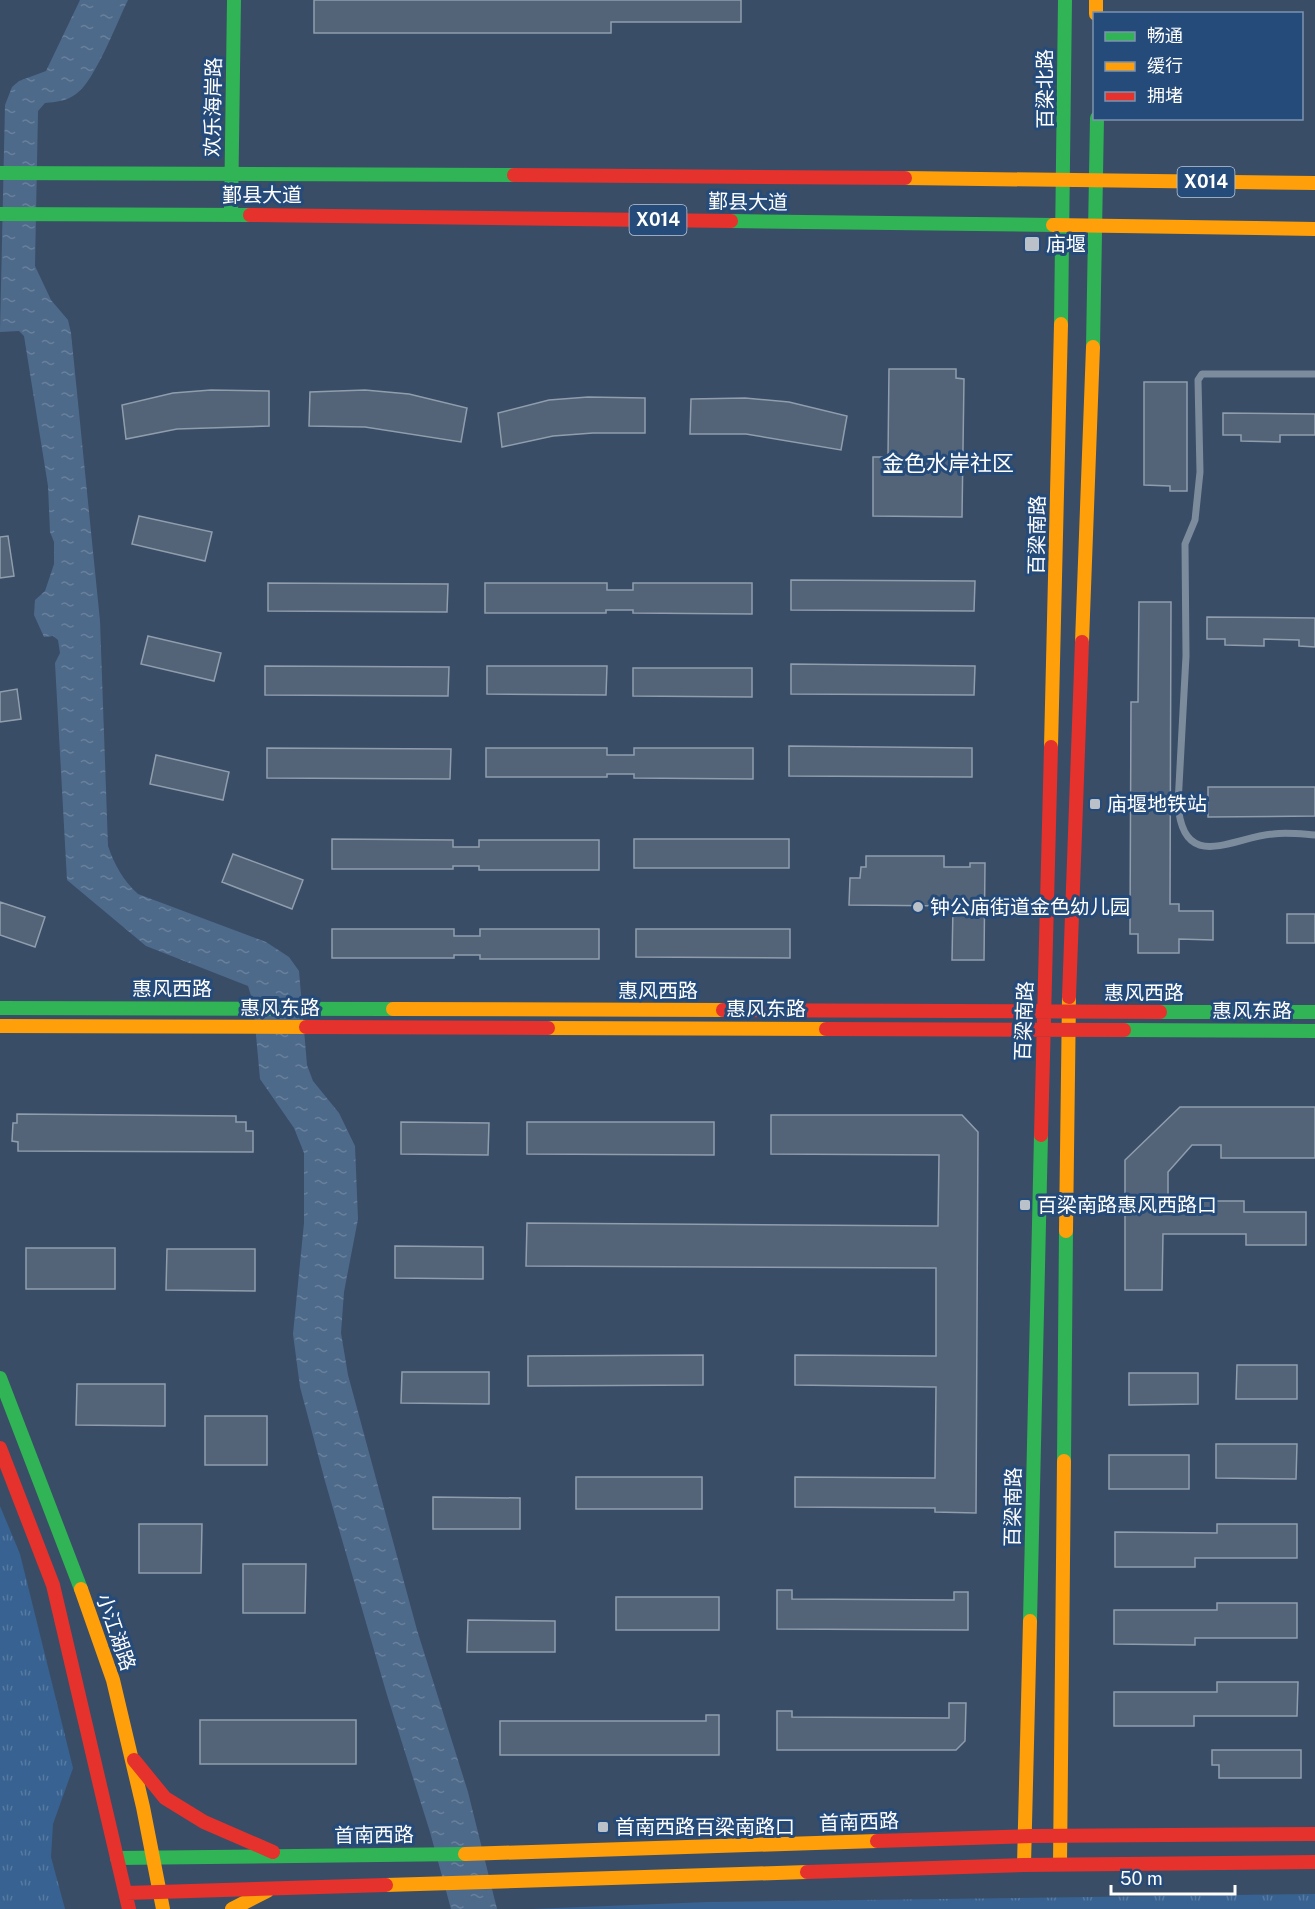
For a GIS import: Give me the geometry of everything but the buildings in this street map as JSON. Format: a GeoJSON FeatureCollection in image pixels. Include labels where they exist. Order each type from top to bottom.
{"type":"FeatureCollection","features":[{"type":"Feature","properties":{"kind":"street","name":"欢乐海岸路"},"geometry":{"type":"LineString","coordinates":[[231,214],[234,0]]}},
{"type":"Feature","properties":{"kind":"street","name":"百梁北路"},"geometry":{"type":"LineString","coordinates":[[1064,179],[1065,0]]}},
{"type":"Feature","properties":{"kind":"street"},"geometry":{"type":"LineString","coordinates":[[1060,1864],[1068,1029],[1097,226],[1097,120]]}},
{"type":"Feature","properties":{"kind":"street","name":"鄞县大道"},"geometry":{"type":"LineString","coordinates":[[0,173],[1064,179],[1315,183]]}},
{"type":"Feature","properties":{"kind":"street","name":"百梁南路"},"geometry":{"type":"LineString","coordinates":[[1024,1865],[1064,179]]}},
{"type":"Feature","properties":{"kind":"street","name":"鄞县大道"},"geometry":{"type":"LineString","coordinates":[[0,214],[231,214],[1315,229]]}},
{"type":"Feature","properties":{"kind":"street","name":"惠风西路"},"geometry":{"type":"LineString","coordinates":[[0,1008],[1044,1013],[1315,1012]]}},
{"type":"Feature","properties":{"kind":"street","name":"惠风东路"},"geometry":{"type":"LineString","coordinates":[[0,1026],[1315,1031]]}},
{"type":"Feature","properties":{"kind":"street","name":"小江湖路"},"geometry":{"type":"LineString","coordinates":[[0,1378],[72,1565],[113,1680],[153,1857],[162,1909]]}},
{"type":"Feature","properties":{"kind":"street"},"geometry":{"type":"LineString","coordinates":[[0,1448],[52,1585],[129,1909]]}},
{"type":"Feature","properties":{"kind":"street"},"geometry":{"type":"LineString","coordinates":[[131,1756],[165,1798],[204,1822],[280,1856]]}},
{"type":"Feature","properties":{"kind":"street","name":"首南西路"},"geometry":{"type":"LineString","coordinates":[[117,1858],[537,1853],[1060,1835],[1315,1834]]}},
{"type":"Feature","properties":{"kind":"street"},"geometry":{"type":"LineString","coordinates":[[126,1893],[1060,1864],[1315,1862]]}},
{"type":"Feature","properties":{"kind":"street"},"geometry":{"type":"LineString","coordinates":[[232,1909],[274,1888]]}},
{"type":"Feature","properties":{"kind":"lane"},"geometry":{"type":"LineString","coordinates":[[1315,375],[1202,374],[1198,380],[1200,472],[1195,520],[1185,544],[1186,656],[1178,804],[1179,822],[1187,836],[1202,846],[1224,847],[1273,834],[1315,835]]}},
{"type":"Feature","properties":{"kind":"green space"},"geometry":{"type":"Polygon","coordinates":[[[0,1506],[20,1554],[73,1768],[53,1824],[51,1857],[65,1909],[0,1909],[0,1506]]]}},
{"type":"Feature","properties":{"kind":"green space"},"geometry":{"type":"Polygon","coordinates":[[[1315,1894],[1315,1909],[531,1909],[708,1902],[1315,1894]]]}},
{"type":"Feature","properties":{"kind":"water"},"geometry":{"type":"Polygon","coordinates":[[[80,0],[128,0],[98,64],[83,87],[69,98],[45,103],[38,111],[35,266],[51,300],[68,320],[71,333],[100,621],[108,846],[120,872],[138,894],[266,942],[289,957],[299,971],[307,1065],[313,1081],[339,1113],[355,1146],[358,1219],[344,1292],[341,1333],[348,1375],[417,1630],[468,1792],[497,1909],[451,1909],[325,1481],[300,1387],[293,1334],[304,1223],[304,1153],[294,1128],[260,1079],[253,1002],[248,986],[146,946],[67,880],[55,663],[60,653],[58,640],[53,636],[44,637],[34,615],[35,600],[45,591],[54,564],[48,486],[24,336],[19,331],[0,332],[5,105],[12,87],[19,81],[46,71],[80,0]]]}},
{"type":"Feature","properties":{"kind":"traffic: fast"},"geometry":{"type":"LineString","coordinates":[[231,214],[234,0]]}},
{"type":"Feature","properties":{"kind":"traffic: fast"},"geometry":{"type":"LineString","coordinates":[[1061,324],[1065,0]]}},
{"type":"Feature","properties":{"kind":"traffic: fast"},"geometry":{"type":"LineString","coordinates":[[1093,347],[1097,120]]}},
{"type":"Feature","properties":{"kind":"traffic: fast"},"geometry":{"type":"LineString","coordinates":[[0,173],[514,175]]}},
{"type":"Feature","properties":{"kind":"traffic: fast"},"geometry":{"type":"LineString","coordinates":[[0,214],[250,215]]}},
{"type":"Feature","properties":{"kind":"traffic: fast"},"geometry":{"type":"LineString","coordinates":[[731,221],[1053,225]]}},
{"type":"Feature","properties":{"kind":"traffic: fast"},"geometry":{"type":"LineString","coordinates":[[0,1008],[393,1009]]}},
{"type":"Feature","properties":{"kind":"traffic: fast"},"geometry":{"type":"LineString","coordinates":[[1160,1012],[1315,1012]]}},
{"type":"Feature","properties":{"kind":"traffic: fast"},"geometry":{"type":"LineString","coordinates":[[1124,1030],[1315,1031]]}},
{"type":"Feature","properties":{"kind":"traffic: fast"},"geometry":{"type":"LineString","coordinates":[[1030,1621],[1041,1135]]}},
{"type":"Feature","properties":{"kind":"traffic: fast"},"geometry":{"type":"LineString","coordinates":[[1064,1461],[1066,1231]]}},
{"type":"Feature","properties":{"kind":"traffic: fast"},"geometry":{"type":"LineString","coordinates":[[0,1378],[81,1589]]}},
{"type":"Feature","properties":{"kind":"traffic: fast"},"geometry":{"type":"LineString","coordinates":[[117,1858],[465,1854]]}},
{"type":"Feature","properties":{"kind":"traffic: slow"},"geometry":{"type":"LineString","coordinates":[[1096,0],[1096,12]]}},
{"type":"Feature","properties":{"kind":"traffic: slow"},"geometry":{"type":"LineString","coordinates":[[905,178],[1315,183]]}},
{"type":"Feature","properties":{"kind":"traffic: slow"},"geometry":{"type":"LineString","coordinates":[[1053,225],[1315,229]]}},
{"type":"Feature","properties":{"kind":"traffic: slow"},"geometry":{"type":"LineString","coordinates":[[1051,747],[1061,324]]}},
{"type":"Feature","properties":{"kind":"traffic: slow"},"geometry":{"type":"LineString","coordinates":[[1082,642],[1093,347]]}},
{"type":"Feature","properties":{"kind":"traffic: slow"},"geometry":{"type":"LineString","coordinates":[[1066,1231],[1069,997]]}},
{"type":"Feature","properties":{"kind":"traffic: slow"},"geometry":{"type":"LineString","coordinates":[[393,1009],[723,1010]]}},
{"type":"Feature","properties":{"kind":"traffic: slow"},"geometry":{"type":"LineString","coordinates":[[0,1026],[306,1027]]}},
{"type":"Feature","properties":{"kind":"traffic: slow"},"geometry":{"type":"LineString","coordinates":[[548,1028],[826,1029]]}},
{"type":"Feature","properties":{"kind":"traffic: slow"},"geometry":{"type":"LineString","coordinates":[[1060,1864],[1064,1461]]}},
{"type":"Feature","properties":{"kind":"traffic: slow"},"geometry":{"type":"LineString","coordinates":[[81,1589],[113,1680],[143,1807],[163,1909]]}},
{"type":"Feature","properties":{"kind":"traffic: slow"},"geometry":{"type":"LineString","coordinates":[[1024,1865],[1030,1621]]}},
{"type":"Feature","properties":{"kind":"traffic: slow"},"geometry":{"type":"LineString","coordinates":[[465,1854],[877,1841]]}},
{"type":"Feature","properties":{"kind":"traffic: slow"},"geometry":{"type":"LineString","coordinates":[[386,1885],[807,1872]]}},
{"type":"Feature","properties":{"kind":"traffic: slow"},"geometry":{"type":"LineString","coordinates":[[232,1909],[267,1891]]}},
{"type":"Feature","properties":{"kind":"traffic: jam"},"geometry":{"type":"LineString","coordinates":[[514,175],[905,178]]}},
{"type":"Feature","properties":{"kind":"traffic: jam"},"geometry":{"type":"LineString","coordinates":[[250,215],[731,221]]}},
{"type":"Feature","properties":{"kind":"traffic: jam"},"geometry":{"type":"LineString","coordinates":[[1069,997],[1082,642]]}},
{"type":"Feature","properties":{"kind":"traffic: jam"},"geometry":{"type":"LineString","coordinates":[[1041,1135],[1051,747]]}},
{"type":"Feature","properties":{"kind":"traffic: jam"},"geometry":{"type":"LineString","coordinates":[[723,1010],[1160,1012]]}},
{"type":"Feature","properties":{"kind":"traffic: jam"},"geometry":{"type":"LineString","coordinates":[[306,1027],[548,1028]]}},
{"type":"Feature","properties":{"kind":"traffic: jam"},"geometry":{"type":"LineString","coordinates":[[826,1029],[1124,1030]]}},
{"type":"Feature","properties":{"kind":"traffic: jam"},"geometry":{"type":"LineString","coordinates":[[0,1448],[53,1585],[129,1909]]}},
{"type":"Feature","properties":{"kind":"traffic: jam"},"geometry":{"type":"LineString","coordinates":[[134,1760],[165,1798],[204,1822],[273,1852]]}},
{"type":"Feature","properties":{"kind":"traffic: jam"},"geometry":{"type":"LineString","coordinates":[[877,1841],[1032,1836],[1315,1834]]}},
{"type":"Feature","properties":{"kind":"traffic: jam"},"geometry":{"type":"LineString","coordinates":[[807,1872],[1024,1865],[1315,1862]]}},
{"type":"Feature","properties":{"kind":"traffic: jam"},"geometry":{"type":"LineString","coordinates":[[126,1893],[386,1885]]}},
{"type":"Feature","properties":{"kind":"place","name":"庙堰"},"geometry":{"type":"Point","coordinates":[1032,244]}},
{"type":"Feature","properties":{"kind":"place","name":"庙堰地铁站"},"geometry":{"type":"Point","coordinates":[1095,804]}},
{"type":"Feature","properties":{"kind":"place","name":"钟公庙街道金色幼儿园"},"geometry":{"type":"Point","coordinates":[918,907]}},
{"type":"Feature","properties":{"kind":"place","name":"百梁南路惠风西路口"},"geometry":{"type":"Point","coordinates":[1025,1205]}},
{"type":"Feature","properties":{"kind":"place","name":"首南西路百梁南路口"},"geometry":{"type":"Point","coordinates":[603,1827]}},
{"type":"Feature","properties":{"kind":"district","name":"金色水岸社区"},"geometry":{"type":"Point","coordinates":[948,463]}}]}
